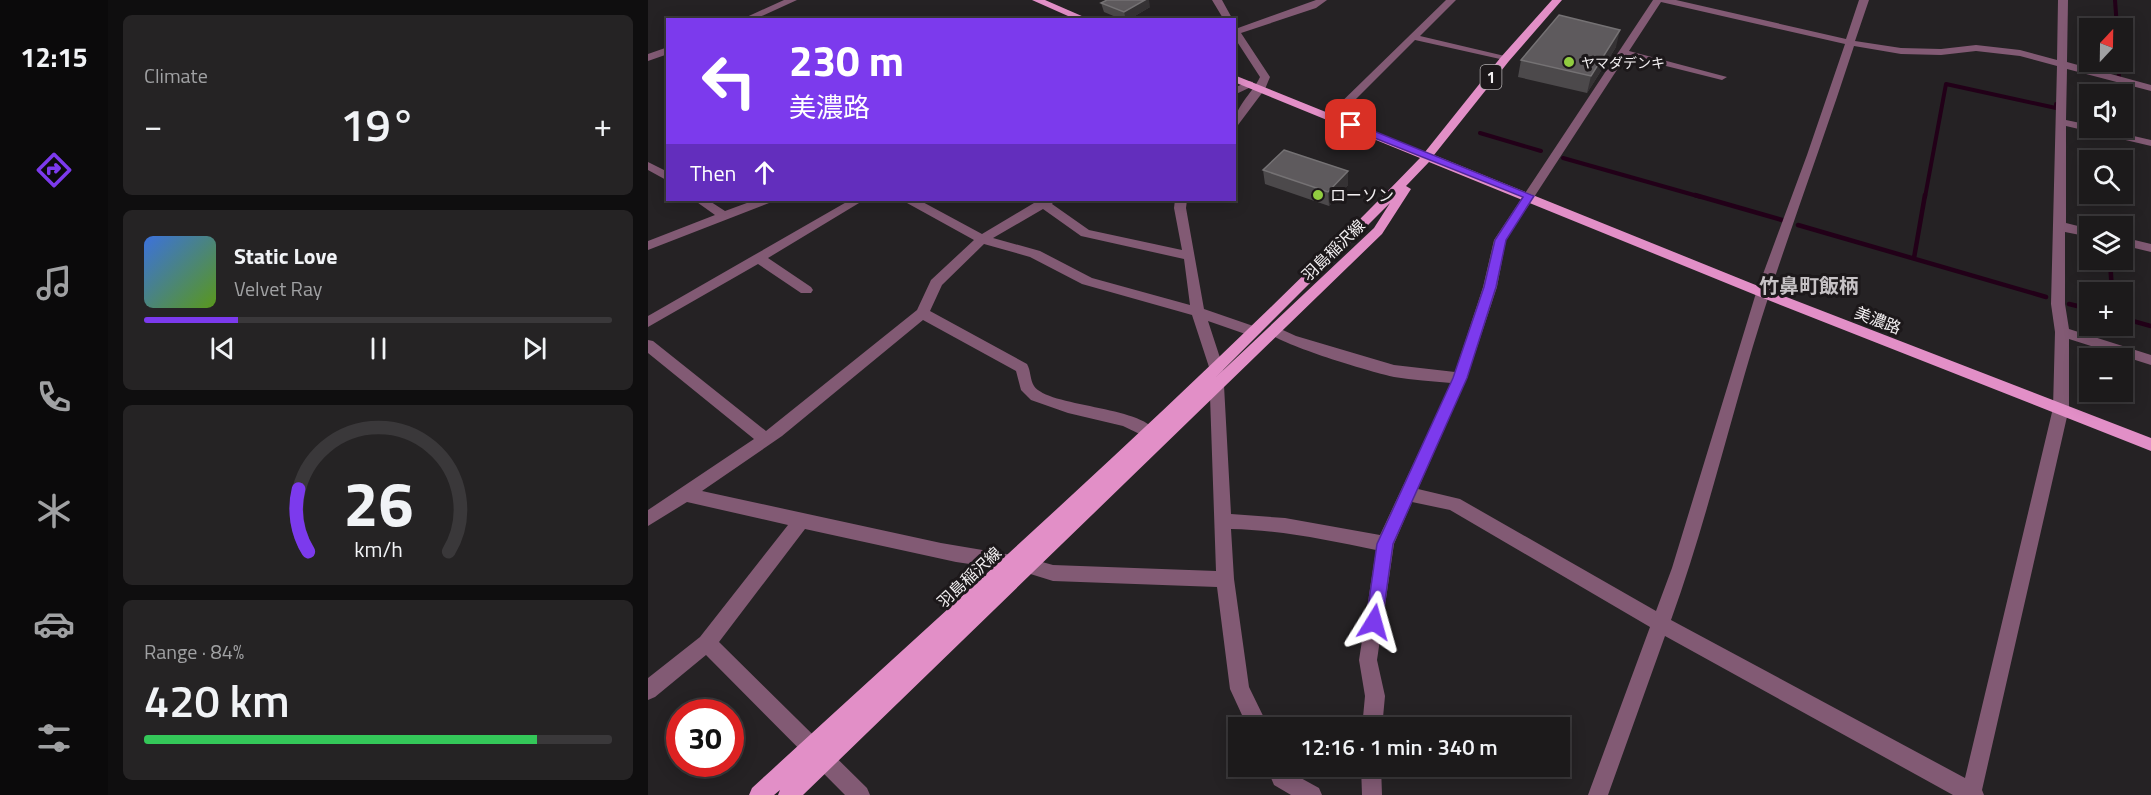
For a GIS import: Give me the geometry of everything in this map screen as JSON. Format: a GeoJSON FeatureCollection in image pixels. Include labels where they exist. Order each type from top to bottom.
{"type":"FeatureCollection","features":[{"type":"Feature","properties":{"kind":"main road"},"geometry":{"type":"LineString","coordinates":[[1036,0],[1082,18]]}},
{"type":"Feature","properties":{"kind":"main road","name":"1"},"geometry":{"type":"LineString","coordinates":[[1427,157],[1505,59],[1557,0]]}},
{"type":"Feature","properties":{"kind":"main road","name":"美濃路"},"geometry":{"type":"LineString","coordinates":[[1236,79],[1763,293],[2151,445]]}},
{"type":"Feature","properties":{"kind":"main road","name":"羽島稲沢線"},"geometry":{"type":"LineString","coordinates":[[759,795],[818,754],[1020,562],[1217,386],[1378,231],[1427,157]]}},
{"type":"Feature","properties":{"kind":"main road","name":"羽島稲沢線"},"geometry":{"type":"LineString","coordinates":[[1020,562],[1148,432],[1254,332],[1363,224],[1427,157]]}},
{"type":"Feature","properties":{"kind":"main road","name":"羽島稲沢線"},"geometry":{"type":"LineString","coordinates":[[788,795],[818,754]]}},
{"type":"Feature","properties":{"kind":"street"},"geometry":{"type":"LineString","coordinates":[[758,17],[792,0]]}},
{"type":"Feature","properties":{"kind":"street"},"geometry":{"type":"LineString","coordinates":[[1217,0],[1228,18]]}},
{"type":"Feature","properties":{"kind":"street"},"geometry":{"type":"LineString","coordinates":[[1236,31],[1322,0]]}},
{"type":"Feature","properties":{"kind":"street"},"geometry":{"type":"LineString","coordinates":[[1332,117],[1451,0]]}},
{"type":"Feature","properties":{"kind":"street"},"geometry":{"type":"LineString","coordinates":[[1373,717],[1375,696],[1368,660],[1385,544],[1460,378],[1490,287],[1500,240],[1658,0]]}},
{"type":"Feature","properties":{"kind":"street"},"geometry":{"type":"LineString","coordinates":[[1664,0],[1901,51],[1992,49],[2020,53],[2151,88]]}},
{"type":"Feature","properties":{"kind":"street"},"geometry":{"type":"LineString","coordinates":[[1598,795],[1681,568],[1763,293],[1813,155],[1864,0]]}},
{"type":"Feature","properties":{"kind":"street"},"geometry":{"type":"LineString","coordinates":[[1406,494],[1454,504],[1661,622],[1972,794],[2061,408],[2062,332],[2058,304],[2064,0]]}},
{"type":"Feature","properties":{"kind":"street"},"geometry":{"type":"LineString","coordinates":[[1236,33],[1265,77],[1255,86],[1236,119]]}},
{"type":"Feature","properties":{"kind":"street"},"geometry":{"type":"LineString","coordinates":[[1413,37],[1505,59]]}},
{"type":"Feature","properties":{"kind":"street"},"geometry":{"type":"LineString","coordinates":[[648,58],[666,51]]}},
{"type":"Feature","properties":{"kind":"street"},"geometry":{"type":"LineString","coordinates":[[1624,53],[1722,77]]}},
{"type":"Feature","properties":{"kind":"street"},"geometry":{"type":"LineString","coordinates":[[1236,91],[1255,86]]}},
{"type":"Feature","properties":{"kind":"street"},"geometry":{"type":"LineString","coordinates":[[2062,122],[2151,143]]}},
{"type":"Feature","properties":{"kind":"street"},"geometry":{"type":"LineString","coordinates":[[648,165],[666,177]]}},
{"type":"Feature","properties":{"kind":"street"},"geometry":{"type":"LineString","coordinates":[[702,201],[724,216]]}},
{"type":"Feature","properties":{"kind":"street"},"geometry":{"type":"LineString","coordinates":[[648,246],[762,201]]}},
{"type":"Feature","properties":{"kind":"street"},"geometry":{"type":"LineString","coordinates":[[648,321],[856,201]]}},
{"type":"Feature","properties":{"kind":"street"},"geometry":{"type":"LineString","coordinates":[[913,201],[982,239],[1035,254],[1087,281],[1198,312],[1254,332]]}},
{"type":"Feature","properties":{"kind":"street"},"geometry":{"type":"LineString","coordinates":[[648,519],[766,440],[922,313],[936,283],[982,239],[1046,201],[1085,233],[1190,256]]}},
{"type":"Feature","properties":{"kind":"street"},"geometry":{"type":"LineString","coordinates":[[1181,201],[1180,208],[1198,312],[1216,367],[1225,579],[1240,689],[1254,717]]}},
{"type":"Feature","properties":{"kind":"street"},"geometry":{"type":"LineString","coordinates":[[2059,226],[2079,231]]}},
{"type":"Feature","properties":{"kind":"street"},"geometry":{"type":"LineString","coordinates":[[2133,244],[2151,248]]}},
{"type":"Feature","properties":{"kind":"street"},"geometry":{"type":"LineString","coordinates":[[758,258],[806,290]]}},
{"type":"Feature","properties":{"kind":"street"},"geometry":{"type":"LineString","coordinates":[[922,313],[1023,368],[1028,390],[1035,396],[1127,420],[1148,432]]}},
{"type":"Feature","properties":{"kind":"street"},"geometry":{"type":"LineString","coordinates":[[1274,331],[1291,340],[1394,371],[1460,378]]}},
{"type":"Feature","properties":{"kind":"street"},"geometry":{"type":"LineString","coordinates":[[2062,332],[2151,360]]}},
{"type":"Feature","properties":{"kind":"street"},"geometry":{"type":"LineString","coordinates":[[648,345],[766,440]]}},
{"type":"Feature","properties":{"kind":"street"},"geometry":{"type":"LineString","coordinates":[[684,494],[800,522],[957,555],[1020,562],[1053,573],[1225,579]]}},
{"type":"Feature","properties":{"kind":"street"},"geometry":{"type":"LineString","coordinates":[[1224,521],[1248,521],[1321,530],[1385,544]]}},
{"type":"Feature","properties":{"kind":"street"},"geometry":{"type":"LineString","coordinates":[[648,690],[707,643],[800,522]]}},
{"type":"Feature","properties":{"kind":"street"},"geometry":{"type":"LineString","coordinates":[[707,643],[860,795]]}},
{"type":"Feature","properties":{"kind":"street"},"geometry":{"type":"LineString","coordinates":[[1371,777],[1372,795]]}},
{"type":"Feature","properties":{"kind":"street"},"geometry":{"type":"LineString","coordinates":[[1282,780],[1312,795]]}},
{"type":"Feature","properties":{"kind":"building"},"geometry":{"type":"Polygon","coordinates":[[[1107,0],[1145,0],[1124,12],[1101,3],[1107,0]]]}},
{"type":"Feature","properties":{"kind":"building"},"geometry":{"type":"Polygon","coordinates":[[[1559,15],[1620,30],[1591,76],[1521,60],[1559,15]]]}},
{"type":"Feature","properties":{"kind":"building"},"geometry":{"type":"Polygon","coordinates":[[[1284,150],[1348,171],[1328,192],[1263,170],[1284,150]]]}},
{"type":"Feature","properties":{"kind":"waterway"},"geometry":{"type":"LineString","coordinates":[[2115,0],[2116,18]]}},
{"type":"Feature","properties":{"kind":"waterway"},"geometry":{"type":"LineString","coordinates":[[2119,72],[2119,77]]}},
{"type":"Feature","properties":{"kind":"waterway"},"geometry":{"type":"LineString","coordinates":[[1925,197],[1946,84],[2056,108],[2056,104]]}},
{"type":"Feature","properties":{"kind":"waterway"},"geometry":{"type":"LineString","coordinates":[[1480,133],[1541,151]]}},
{"type":"Feature","properties":{"kind":"waterway"},"geometry":{"type":"LineString","coordinates":[[1563,158],[1701,197]]}},
{"type":"Feature","properties":{"kind":"waterway"},"geometry":{"type":"LineString","coordinates":[[1695,195],[1782,220]]}},
{"type":"Feature","properties":{"kind":"waterway"},"geometry":{"type":"LineString","coordinates":[[1914,258],[1925,195]]}},
{"type":"Feature","properties":{"kind":"waterway"},"geometry":{"type":"LineString","coordinates":[[1798,225],[2046,297]]}},
{"type":"Feature","properties":{"kind":"waterway"},"geometry":{"type":"LineString","coordinates":[[2111,270],[2111,282]]}},
{"type":"Feature","properties":{"kind":"waterway"},"geometry":{"type":"LineString","coordinates":[[2069,304],[2079,306]]}},
{"type":"Feature","properties":{"kind":"waterway"},"geometry":{"type":"LineString","coordinates":[[2133,321],[2151,326]]}},
{"type":"Feature","properties":{"kind":"place","name":"ヤマダデンキ"},"geometry":{"type":"Point","coordinates":[1569,62]}},
{"type":"Feature","properties":{"kind":"place","name":"ローソン"},"geometry":{"type":"Point","coordinates":[1318,195]}},
{"type":"Feature","properties":{"kind":"district","name":"竹鼻町飯柄"},"geometry":{"type":"Point","coordinates":[1809,285]}},
{"type":"Feature","properties":{"kind":"route"},"geometry":{"type":"LineString","coordinates":[[1351,125],[1529,196],[1500,240],[1490,287],[1460,378],[1385,544],[1374,622]]}}]}
